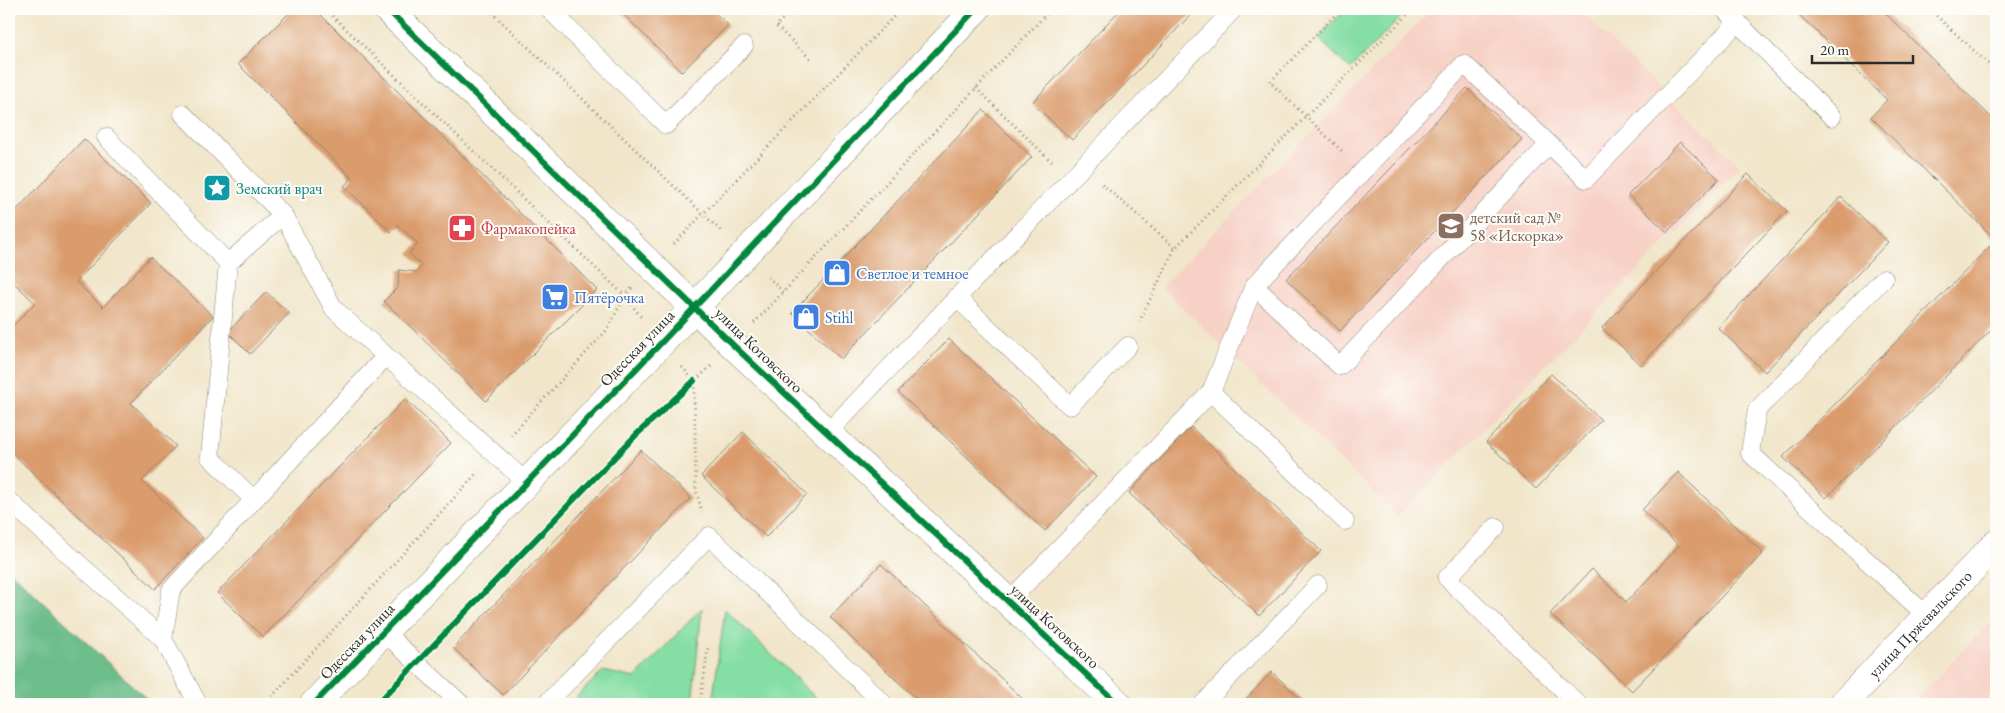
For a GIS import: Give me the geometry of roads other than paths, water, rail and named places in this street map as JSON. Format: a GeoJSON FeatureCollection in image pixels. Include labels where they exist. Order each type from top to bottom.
{"type":"FeatureCollection","features":[{"type":"Feature","properties":{"kind":"street","name":"улица Котовского"},"geometry":{"type":"LineString","coordinates":[[387,9],[733,345],[1118,704]]}},
{"type":"Feature","properties":{"kind":"street","name":"Одесская улица"},"geometry":{"type":"LineString","coordinates":[[314,704],[695,308],[976,9]]}},
{"type":"Feature","properties":{"kind":"street","name":"улица Пржевальского"},"geometry":{"type":"LineString","coordinates":[[1843,704],[1927,616],[1995,549]]}},
{"type":"Feature","properties":{"kind":"lane"},"geometry":{"type":"LineString","coordinates":[[549,9],[666,125],[744,46]]}},
{"type":"Feature","properties":{"kind":"lane"},"geometry":{"type":"LineString","coordinates":[[827,433],[1234,9]]}},
{"type":"Feature","properties":{"kind":"lane"},"geometry":{"type":"LineString","coordinates":[[1724,9],[1832,117]]}},
{"type":"Feature","properties":{"kind":"lane"},"geometry":{"type":"LineString","coordinates":[[1008,602],[1211,392],[1254,286],[1464,64],[1586,179],[1738,22]]}},
{"type":"Feature","properties":{"kind":"lane"},"geometry":{"type":"LineString","coordinates":[[183,114],[283,216],[334,309],[385,357],[527,483]]}},
{"type":"Feature","properties":{"kind":"lane"},"geometry":{"type":"LineString","coordinates":[[106,137],[228,264]]}},
{"type":"Feature","properties":{"kind":"lane"},"geometry":{"type":"LineString","coordinates":[[1254,286],[1340,366],[1550,144]]}},
{"type":"Feature","properties":{"kind":"lane"},"geometry":{"type":"LineString","coordinates":[[254,500],[210,457],[228,264],[283,216]]}},
{"type":"Feature","properties":{"kind":"lane"},"geometry":{"type":"LineString","coordinates":[[1884,278],[1757,410],[1750,453],[1927,616]]}},
{"type":"Feature","properties":{"kind":"lane"},"geometry":{"type":"LineString","coordinates":[[956,297],[1070,406],[1128,346]]}},
{"type":"Feature","properties":{"kind":"lane"},"geometry":{"type":"LineString","coordinates":[[163,640],[171,590],[385,357]]}},
{"type":"Feature","properties":{"kind":"lane"},"geometry":{"type":"LineString","coordinates":[[1211,392],[1345,521]]}},
{"type":"Feature","properties":{"kind":"lane"},"geometry":{"type":"LineString","coordinates":[[9,501],[163,640],[198,704]]}},
{"type":"Feature","properties":{"kind":"lane"},"geometry":{"type":"LineString","coordinates":[[1496,526],[1447,578],[1578,704]]}},
{"type":"Feature","properties":{"kind":"lane"},"geometry":{"type":"LineString","coordinates":[[546,704],[709,536],[884,704]]}},
{"type":"Feature","properties":{"kind":"lane"},"geometry":{"type":"LineString","coordinates":[[1203,704],[1318,585]]}},
{"type":"Feature","properties":{"kind":"lane"},"geometry":{"type":"LineString","coordinates":[[384,632],[461,704]]}},
{"type":"Feature","properties":{"kind":"place","name":"Земский врач"},"geometry":{"type":"Point","coordinates":[217,188]}},
{"type":"Feature","properties":{"kind":"place","name":"детский сад № 58 «Искорка»"},"geometry":{"type":"Point","coordinates":[1451,226]}},
{"type":"Feature","properties":{"kind":"place","name":"Фармакопейка"},"geometry":{"type":"Point","coordinates":[462,228]}},
{"type":"Feature","properties":{"kind":"place","name":"Светлое и темное"},"geometry":{"type":"Point","coordinates":[837,273]}},
{"type":"Feature","properties":{"kind":"place","name":"Пятёрочка"},"geometry":{"type":"Point","coordinates":[555,297]}},
{"type":"Feature","properties":{"kind":"place","name":"Stihl"},"geometry":{"type":"Point","coordinates":[806,317]}}]}
